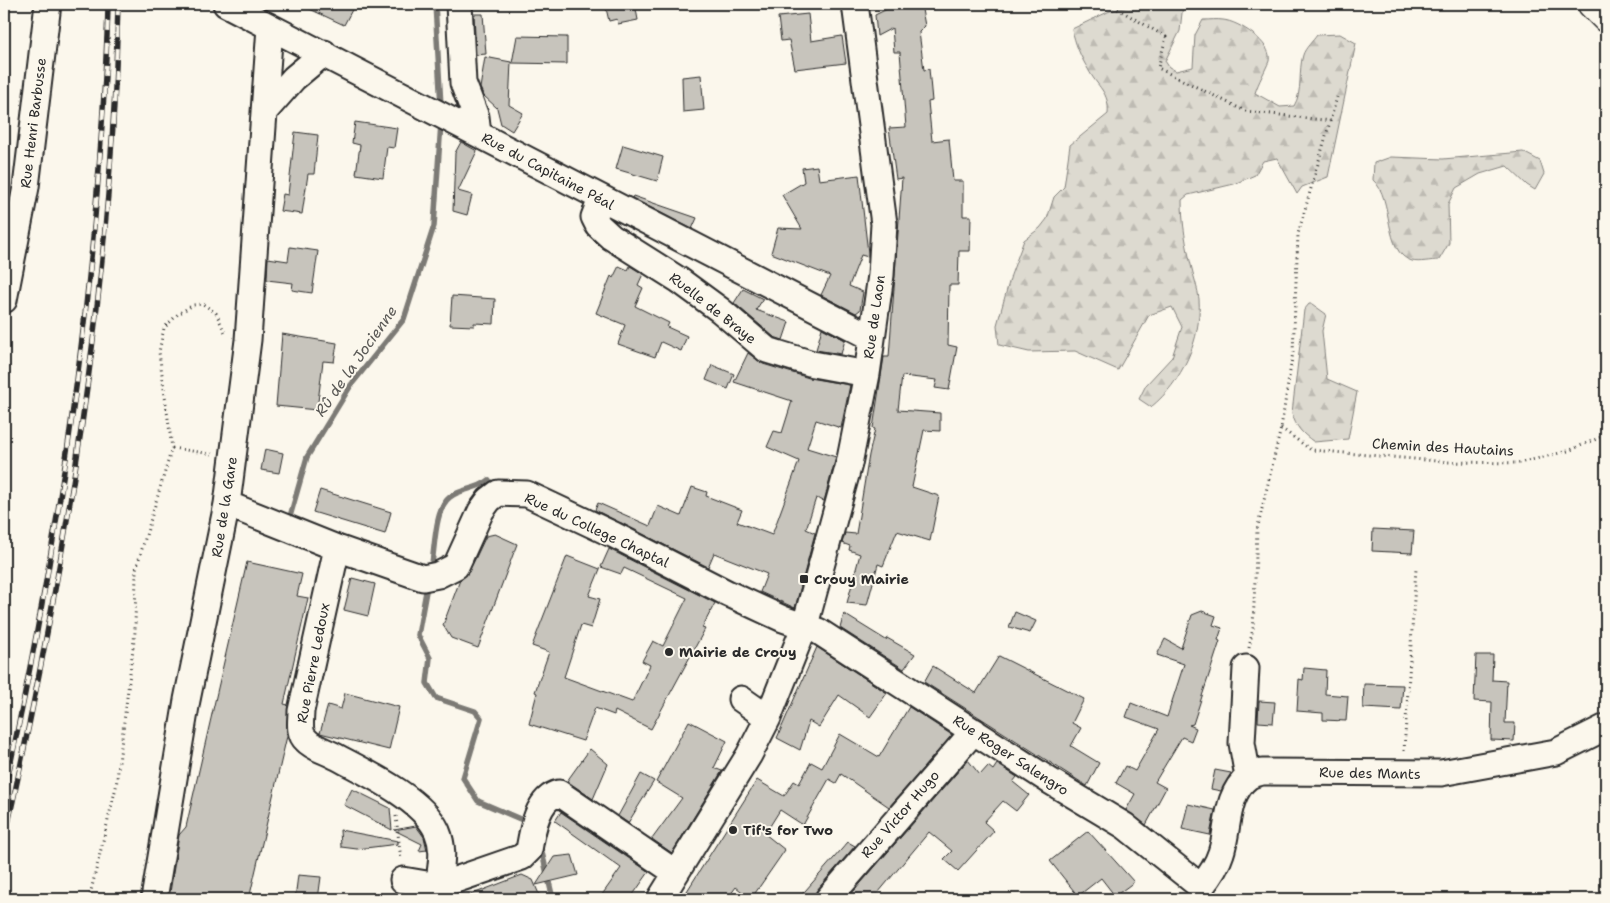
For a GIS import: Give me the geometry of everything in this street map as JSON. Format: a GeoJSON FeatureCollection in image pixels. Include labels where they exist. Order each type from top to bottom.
{"type":"FeatureCollection","features":[{"type":"Feature","properties":{"kind":"main road"},"geometry":{"type":"LineString","coordinates":[[1592,4],[1606,18]]}},
{"type":"Feature","properties":{"kind":"street","name":"Rue Henri Barbusse"},"geometry":{"type":"LineString","coordinates":[[4,300],[26,186],[48,4]]}},
{"type":"Feature","properties":{"kind":"street","name":"Rue du Capitaine Péal"},"geometry":{"type":"LineString","coordinates":[[226,4],[324,53],[601,199],[872,337]]}},
{"type":"Feature","properties":{"kind":"street"},"geometry":{"type":"LineString","coordinates":[[460,4],[463,83],[476,116],[478,134]]}},
{"type":"Feature","properties":{"kind":"street","name":"Rue de Laon"},"geometry":{"type":"LineString","coordinates":[[660,899],[749,755],[768,718],[805,625],[849,464],[867,374],[881,275],[884,224],[855,4]]}},
{"type":"Feature","properties":{"kind":"street","name":"Rue de la Gare"},"geometry":{"type":"LineString","coordinates":[[154,899],[188,700],[227,504],[248,340],[270,27]]}},
{"type":"Feature","properties":{"kind":"street"},"geometry":{"type":"LineString","coordinates":[[265,111],[294,78],[324,53]]}},
{"type":"Feature","properties":{"kind":"street","name":"Ruelle de Braye"},"geometry":{"type":"LineString","coordinates":[[601,199],[594,218],[598,225],[611,237],[686,285],[720,310],[767,350],[813,364],[867,374]]}},
{"type":"Feature","properties":{"kind":"street","name":"Rue du College Chaptal"},"geometry":{"type":"LineString","coordinates":[[227,504],[337,548],[423,578],[438,575],[456,566],[481,511],[489,500],[498,493],[527,494],[614,535],[727,593],[783,619],[805,625]]}},
{"type":"Feature","properties":{"kind":"street","name":"Rue Pierre Ledoux"},"geometry":{"type":"LineString","coordinates":[[337,548],[301,711],[300,730],[306,741],[374,778],[412,803],[429,819],[437,832],[443,865],[438,893]]}},
{"type":"Feature","properties":{"kind":"street","name":"Rue Roger Salengro"},"geometry":{"type":"LineString","coordinates":[[805,625],[828,637],[1125,826],[1201,893]]}},
{"type":"Feature","properties":{"kind":"street"},"geometry":{"type":"LineString","coordinates":[[1201,893],[1222,853],[1227,817],[1238,792],[1248,777],[1242,744],[1246,668]]}},
{"type":"Feature","properties":{"kind":"street"},"geometry":{"type":"LineString","coordinates":[[741,699],[768,718]]}},
{"type":"Feature","properties":{"kind":"street","name":"Rue des Mants"},"geometry":{"type":"LineString","coordinates":[[1248,777],[1262,772],[1441,773],[1556,752],[1606,727]]}},
{"type":"Feature","properties":{"kind":"street"},"geometry":{"type":"LineString","coordinates":[[291,754],[294,740],[300,730]]}},
{"type":"Feature","properties":{"kind":"street","name":"Rue Victor Hugo"},"geometry":{"type":"LineString","coordinates":[[828,899],[974,731]]}},
{"type":"Feature","properties":{"kind":"street"},"geometry":{"type":"LineString","coordinates":[[403,880],[438,893],[522,857],[529,850],[532,831],[547,798],[559,793],[676,873]]}},
{"type":"Feature","properties":{"kind":"path"},"geometry":{"type":"LineString","coordinates":[[1109,4],[1166,38],[1158,68],[1245,111],[1332,121]]}},
{"type":"Feature","properties":{"kind":"path"},"geometry":{"type":"LineString","coordinates":[[1246,668],[1253,628],[1257,530],[1282,428],[1294,352],[1298,234],[1332,121],[1337,97]]}},
{"type":"Feature","properties":{"kind":"path"},"geometry":{"type":"LineString","coordinates":[[89,899],[116,787],[135,632],[136,569],[172,448],[159,352],[164,328],[178,314],[193,305],[203,304],[216,313],[228,340]]}},
{"type":"Feature","properties":{"kind":"path","name":"Chemin des Hautains"},"geometry":{"type":"LineString","coordinates":[[1282,428],[1311,450],[1448,462],[1519,463],[1568,451],[1606,435]]}},
{"type":"Feature","properties":{"kind":"path"},"geometry":{"type":"LineString","coordinates":[[172,448],[233,457]]}},
{"type":"Feature","properties":{"kind":"path"},"geometry":{"type":"LineString","coordinates":[[1402,773],[1416,569]]}},
{"type":"Feature","properties":{"kind":"path"},"geometry":{"type":"LineString","coordinates":[[394,812],[403,880]]}},
{"type":"Feature","properties":{"kind":"green space"},"geometry":{"type":"Polygon","coordinates":[[[1141,4],[1183,4],[1180,31],[1165,61],[1169,67],[1176,71],[1193,67],[1195,35],[1203,20],[1229,21],[1253,34],[1266,47],[1269,54],[1269,61],[1255,93],[1280,107],[1294,106],[1297,100],[1303,55],[1317,35],[1340,34],[1356,43],[1328,177],[1302,187],[1297,194],[1277,158],[1263,161],[1255,175],[1234,184],[1188,195],[1182,200],[1186,243],[1199,299],[1197,329],[1188,359],[1181,372],[1162,397],[1151,407],[1139,399],[1146,385],[1172,357],[1182,327],[1172,307],[1149,315],[1118,370],[1075,351],[1029,352],[999,345],[997,325],[1011,275],[1024,240],[1040,228],[1047,219],[1054,197],[1064,187],[1070,145],[1108,114],[1105,95],[1083,59],[1072,29],[1110,11],[1141,4]]]}},
{"type":"Feature","properties":{"kind":"green space"},"geometry":{"type":"Polygon","coordinates":[[[1523,152],[1540,161],[1544,174],[1535,190],[1507,166],[1480,174],[1456,188],[1448,204],[1449,243],[1439,260],[1415,262],[1403,256],[1392,237],[1380,188],[1373,180],[1374,163],[1391,157],[1443,159],[1523,152]]]}},
{"type":"Feature","properties":{"kind":"green space"},"geometry":{"type":"Polygon","coordinates":[[[1309,304],[1312,304],[1326,314],[1322,331],[1327,379],[1357,392],[1348,439],[1314,442],[1300,430],[1295,423],[1292,413],[1304,310],[1309,304]]]}},
{"type":"Feature","properties":{"kind":"building"},"geometry":{"type":"Polygon","coordinates":[[[299,4],[355,4],[344,25],[299,4]]]}},
{"type":"Feature","properties":{"kind":"building"},"geometry":{"type":"Polygon","coordinates":[[[605,4],[635,4],[638,20],[618,24],[617,19],[609,21],[605,4]]]}},
{"type":"Feature","properties":{"kind":"building"},"geometry":{"type":"Polygon","coordinates":[[[897,4],[921,4],[925,26],[919,32],[924,70],[929,69],[932,101],[928,102],[932,141],[949,139],[953,181],[963,181],[963,216],[971,216],[970,251],[959,251],[958,285],[949,285],[948,345],[957,347],[949,390],[935,388],[937,380],[902,376],[898,410],[940,413],[940,431],[924,430],[912,487],[939,496],[930,541],[897,531],[883,566],[878,564],[867,605],[847,603],[860,554],[849,550],[850,546],[842,543],[845,533],[856,534],[875,429],[873,428],[884,357],[889,357],[902,178],[896,179],[889,128],[906,127],[900,52],[894,52],[892,28],[877,36],[875,15],[897,4]]]}},
{"type":"Feature","properties":{"kind":"building"},"geometry":{"type":"Polygon","coordinates":[[[474,14],[483,14],[486,54],[476,55],[474,14]]]}},
{"type":"Feature","properties":{"kind":"building"},"geometry":{"type":"Polygon","coordinates":[[[808,14],[811,41],[842,36],[846,63],[795,69],[789,40],[781,41],[778,17],[808,14]]]}},
{"type":"Feature","properties":{"kind":"building"},"geometry":{"type":"Polygon","coordinates":[[[517,36],[567,37],[567,64],[512,63],[517,36]]]}},
{"type":"Feature","properties":{"kind":"building"},"geometry":{"type":"Polygon","coordinates":[[[485,57],[511,62],[509,105],[523,113],[512,131],[501,124],[497,108],[484,96],[480,88],[485,57]]]}},
{"type":"Feature","properties":{"kind":"building"},"geometry":{"type":"Polygon","coordinates":[[[701,75],[704,110],[683,112],[682,77],[701,75]]]}},
{"type":"Feature","properties":{"kind":"building"},"geometry":{"type":"Polygon","coordinates":[[[355,122],[397,128],[394,148],[387,147],[383,178],[356,174],[360,145],[352,143],[355,122]]]}},
{"type":"Feature","properties":{"kind":"building"},"geometry":{"type":"Polygon","coordinates":[[[295,132],[318,135],[314,174],[308,174],[302,214],[280,211],[283,194],[288,195],[295,132]]]}},
{"type":"Feature","properties":{"kind":"building"},"geometry":{"type":"Polygon","coordinates":[[[461,142],[477,151],[458,191],[472,195],[467,215],[453,211],[455,153],[461,142]]]}},
{"type":"Feature","properties":{"kind":"building"},"geometry":{"type":"Polygon","coordinates":[[[623,145],[663,157],[657,181],[616,169],[623,145]]]}},
{"type":"Feature","properties":{"kind":"building"},"geometry":{"type":"Polygon","coordinates":[[[817,166],[819,180],[859,175],[868,257],[861,255],[849,286],[863,292],[860,310],[856,313],[821,295],[830,276],[771,253],[778,228],[802,229],[782,195],[804,182],[802,168],[817,166]]]}},
{"type":"Feature","properties":{"kind":"building"},"geometry":{"type":"Polygon","coordinates":[[[633,196],[697,218],[692,229],[632,198],[633,196]]]}},
{"type":"Feature","properties":{"kind":"building"},"geometry":{"type":"Polygon","coordinates":[[[290,247],[318,251],[312,293],[292,290],[293,283],[267,280],[268,258],[288,261],[290,247]]]}},
{"type":"Feature","properties":{"kind":"building"},"geometry":{"type":"Polygon","coordinates":[[[619,266],[628,270],[630,266],[643,274],[638,285],[643,288],[635,306],[669,323],[667,327],[687,336],[681,351],[661,342],[655,357],[618,344],[625,325],[596,313],[611,276],[613,278],[619,266]]]}},
{"type":"Feature","properties":{"kind":"building"},"geometry":{"type":"Polygon","coordinates":[[[743,289],[763,299],[756,310],[789,322],[783,340],[774,337],[734,303],[743,289]]]}},
{"type":"Feature","properties":{"kind":"building"},"geometry":{"type":"Polygon","coordinates":[[[452,296],[495,299],[494,324],[474,323],[474,326],[450,325],[452,296]]]}},
{"type":"Feature","properties":{"kind":"building"},"geometry":{"type":"Polygon","coordinates":[[[822,328],[845,340],[841,354],[816,350],[822,328]]]}},
{"type":"Feature","properties":{"kind":"building"},"geometry":{"type":"Polygon","coordinates":[[[282,334],[337,343],[334,362],[323,361],[317,410],[276,406],[282,334]]]}},
{"type":"Feature","properties":{"kind":"building"},"geometry":{"type":"Polygon","coordinates":[[[748,353],[763,364],[809,378],[850,385],[841,428],[816,420],[807,448],[836,457],[824,501],[816,498],[806,529],[815,533],[795,608],[760,592],[767,574],[714,553],[708,567],[595,510],[598,503],[650,526],[658,506],[681,516],[692,487],[707,492],[706,496],[742,510],[737,522],[772,535],[799,461],[767,447],[774,431],[782,433],[792,401],[734,382],[748,353]]]}},
{"type":"Feature","properties":{"kind":"building"},"geometry":{"type":"Polygon","coordinates":[[[712,365],[734,374],[728,389],[706,380],[712,365]]]}},
{"type":"Feature","properties":{"kind":"building"},"geometry":{"type":"Polygon","coordinates":[[[265,449],[283,453],[279,473],[261,470],[265,449]]]}},
{"type":"Feature","properties":{"kind":"building"},"geometry":{"type":"Polygon","coordinates":[[[320,490],[391,512],[385,534],[313,512],[320,490]]]}},
{"type":"Feature","properties":{"kind":"building"},"geometry":{"type":"Polygon","coordinates":[[[1373,529],[1414,531],[1412,553],[1372,551],[1373,529]]]}},
{"type":"Feature","properties":{"kind":"building"},"geometry":{"type":"Polygon","coordinates":[[[495,534],[517,544],[478,648],[451,638],[443,625],[460,580],[469,572],[486,536],[495,534]]]}},
{"type":"Feature","properties":{"kind":"building"},"geometry":{"type":"Polygon","coordinates":[[[609,549],[715,603],[702,628],[705,629],[651,729],[615,711],[614,715],[595,708],[583,741],[529,724],[537,693],[535,692],[549,652],[532,646],[567,556],[600,569],[589,596],[600,599],[591,628],[581,625],[564,677],[632,702],[650,665],[642,661],[653,641],[663,646],[687,598],[624,568],[621,574],[601,567],[609,549]]]}},
{"type":"Feature","properties":{"kind":"building"},"geometry":{"type":"Polygon","coordinates":[[[247,562],[302,574],[297,596],[308,598],[284,704],[288,705],[287,736],[249,899],[169,899],[179,835],[186,827],[247,562]]]}},
{"type":"Feature","properties":{"kind":"building"},"geometry":{"type":"Polygon","coordinates":[[[352,578],[375,584],[368,616],[344,610],[352,578]]]}},
{"type":"Feature","properties":{"kind":"building"},"geometry":{"type":"Polygon","coordinates":[[[1202,611],[1216,616],[1213,625],[1222,628],[1218,640],[1220,641],[1193,724],[1189,725],[1196,728],[1191,741],[1182,737],[1155,782],[1166,788],[1146,825],[1126,810],[1135,794],[1116,783],[1125,766],[1135,771],[1159,729],[1126,717],[1131,703],[1167,717],[1184,664],[1157,655],[1165,639],[1181,648],[1192,615],[1202,611]]]}},
{"type":"Feature","properties":{"kind":"building"},"geometry":{"type":"Polygon","coordinates":[[[1015,612],[1036,621],[1030,633],[1009,627],[1015,612]]]}},
{"type":"Feature","properties":{"kind":"building"},"geometry":{"type":"Polygon","coordinates":[[[844,614],[886,640],[887,638],[915,654],[904,669],[840,628],[844,614]]]}},
{"type":"Feature","properties":{"kind":"building"},"geometry":{"type":"Polygon","coordinates":[[[817,647],[887,693],[870,717],[839,695],[819,727],[809,721],[800,750],[777,738],[817,647]]]}},
{"type":"Feature","properties":{"kind":"building"},"geometry":{"type":"Polygon","coordinates":[[[1476,655],[1493,655],[1492,680],[1507,681],[1505,723],[1515,723],[1514,741],[1491,740],[1492,702],[1474,701],[1476,655]]]}},
{"type":"Feature","properties":{"kind":"building"},"geometry":{"type":"Polygon","coordinates":[[[999,656],[1084,699],[1072,723],[1081,728],[1071,746],[1099,763],[1087,786],[924,682],[933,666],[976,693],[999,656]]]}},
{"type":"Feature","properties":{"kind":"building"},"geometry":{"type":"Polygon","coordinates":[[[1304,668],[1326,670],[1325,694],[1348,696],[1346,721],[1323,720],[1323,713],[1297,711],[1299,679],[1303,680],[1304,668]]]}},
{"type":"Feature","properties":{"kind":"building"},"geometry":{"type":"Polygon","coordinates":[[[1364,684],[1403,685],[1401,710],[1363,708],[1364,684]]]}},
{"type":"Feature","properties":{"kind":"building"},"geometry":{"type":"Polygon","coordinates":[[[345,693],[399,707],[389,750],[320,733],[328,705],[341,709],[345,693]]]}},
{"type":"Feature","properties":{"kind":"building"},"geometry":{"type":"Polygon","coordinates":[[[1259,701],[1275,702],[1273,723],[1258,722],[1259,701]]]}},
{"type":"Feature","properties":{"kind":"building"},"geometry":{"type":"Polygon","coordinates":[[[909,707],[952,735],[889,807],[841,774],[836,783],[829,779],[803,825],[780,810],[765,834],[785,850],[751,899],[736,887],[727,899],[682,899],[757,780],[784,796],[794,781],[799,784],[811,762],[822,768],[840,734],[879,757],[909,707]]]}},
{"type":"Feature","properties":{"kind":"building"},"geometry":{"type":"Polygon","coordinates":[[[689,721],[727,741],[714,768],[722,771],[672,853],[652,839],[682,798],[656,782],[689,721]]]}},
{"type":"Feature","properties":{"kind":"building"},"geometry":{"type":"Polygon","coordinates":[[[590,749],[608,764],[593,799],[567,781],[590,749]]]}},
{"type":"Feature","properties":{"kind":"building"},"geometry":{"type":"Polygon","coordinates":[[[968,760],[980,775],[988,766],[993,770],[997,764],[1017,777],[1013,782],[1029,795],[1016,811],[1003,801],[984,822],[994,831],[958,871],[944,859],[952,851],[929,832],[873,899],[847,899],[968,760]]]}},
{"type":"Feature","properties":{"kind":"building"},"geometry":{"type":"Polygon","coordinates":[[[1215,770],[1231,773],[1221,791],[1211,789],[1215,770]]]}},
{"type":"Feature","properties":{"kind":"building"},"geometry":{"type":"Polygon","coordinates":[[[641,774],[654,781],[628,823],[618,816],[641,774]]]}},
{"type":"Feature","properties":{"kind":"building"},"geometry":{"type":"Polygon","coordinates":[[[352,789],[390,808],[392,830],[344,805],[352,789]]]}},
{"type":"Feature","properties":{"kind":"building"},"geometry":{"type":"Polygon","coordinates":[[[1188,804],[1215,810],[1210,835],[1182,829],[1188,804]]]}},
{"type":"Feature","properties":{"kind":"building"},"geometry":{"type":"Polygon","coordinates":[[[561,812],[649,872],[630,899],[599,899],[621,868],[555,821],[561,812]]]}},
{"type":"Feature","properties":{"kind":"building"},"geometry":{"type":"Polygon","coordinates":[[[416,826],[424,837],[427,850],[419,851],[422,844],[394,830],[416,826]]]}},
{"type":"Feature","properties":{"kind":"building"},"geometry":{"type":"Polygon","coordinates":[[[340,830],[398,841],[398,844],[357,849],[341,847],[340,830]]]}},
{"type":"Feature","properties":{"kind":"building"},"geometry":{"type":"Polygon","coordinates":[[[1088,831],[1134,882],[1115,896],[1101,878],[1078,896],[1050,861],[1088,831]]]}},
{"type":"Feature","properties":{"kind":"building"},"geometry":{"type":"Polygon","coordinates":[[[848,842],[855,846],[817,890],[814,899],[798,899],[848,842]]]}},
{"type":"Feature","properties":{"kind":"building"},"geometry":{"type":"Polygon","coordinates":[[[572,855],[578,875],[536,885],[554,857],[572,855]]]}},
{"type":"Feature","properties":{"kind":"building"},"geometry":{"type":"Polygon","coordinates":[[[298,875],[321,877],[318,899],[295,899],[298,875]]]}},
{"type":"Feature","properties":{"kind":"building"},"geometry":{"type":"Polygon","coordinates":[[[522,875],[533,880],[541,899],[465,899],[465,897],[522,875]]]}},
{"type":"Feature","properties":{"kind":"waterway","name":"Rû de la Jocienne"},"geometry":{"type":"LineString","coordinates":[[435,4],[441,106]]}},
{"type":"Feature","properties":{"kind":"waterway","name":"Rû de la Jocienne"},"geometry":{"type":"LineString","coordinates":[[289,520],[307,457],[351,385],[404,319],[434,226],[441,123]]}},
{"type":"Feature","properties":{"kind":"waterway"},"geometry":{"type":"LineString","coordinates":[[432,563],[439,518],[445,502],[454,494],[479,486],[489,480]]}},
{"type":"Feature","properties":{"kind":"waterway"},"geometry":{"type":"LineString","coordinates":[[427,586],[418,635],[430,658],[427,683],[436,698],[475,711],[481,718],[463,778],[478,801],[527,822]]}},
{"type":"Feature","properties":{"kind":"waterway"},"geometry":{"type":"LineString","coordinates":[[539,840],[553,899]]}},
{"type":"Feature","properties":{"kind":"railway"},"geometry":{"type":"LineString","coordinates":[[4,794],[36,639],[74,404],[84,326],[99,168],[108,4]]}},
{"type":"Feature","properties":{"kind":"railway"},"geometry":{"type":"LineString","coordinates":[[4,842],[47,635],[82,426],[106,216],[114,110],[118,4]]}},
{"type":"Feature","properties":{"kind":"place","name":"Crouy Mairie"},"geometry":{"type":"Point","coordinates":[804,579]}},
{"type":"Feature","properties":{"kind":"place","name":"Mairie de Crouy"},"geometry":{"type":"Point","coordinates":[669,652]}},
{"type":"Feature","properties":{"kind":"place","name":"Tif's for Two"},"geometry":{"type":"Point","coordinates":[733,830]}}]}
